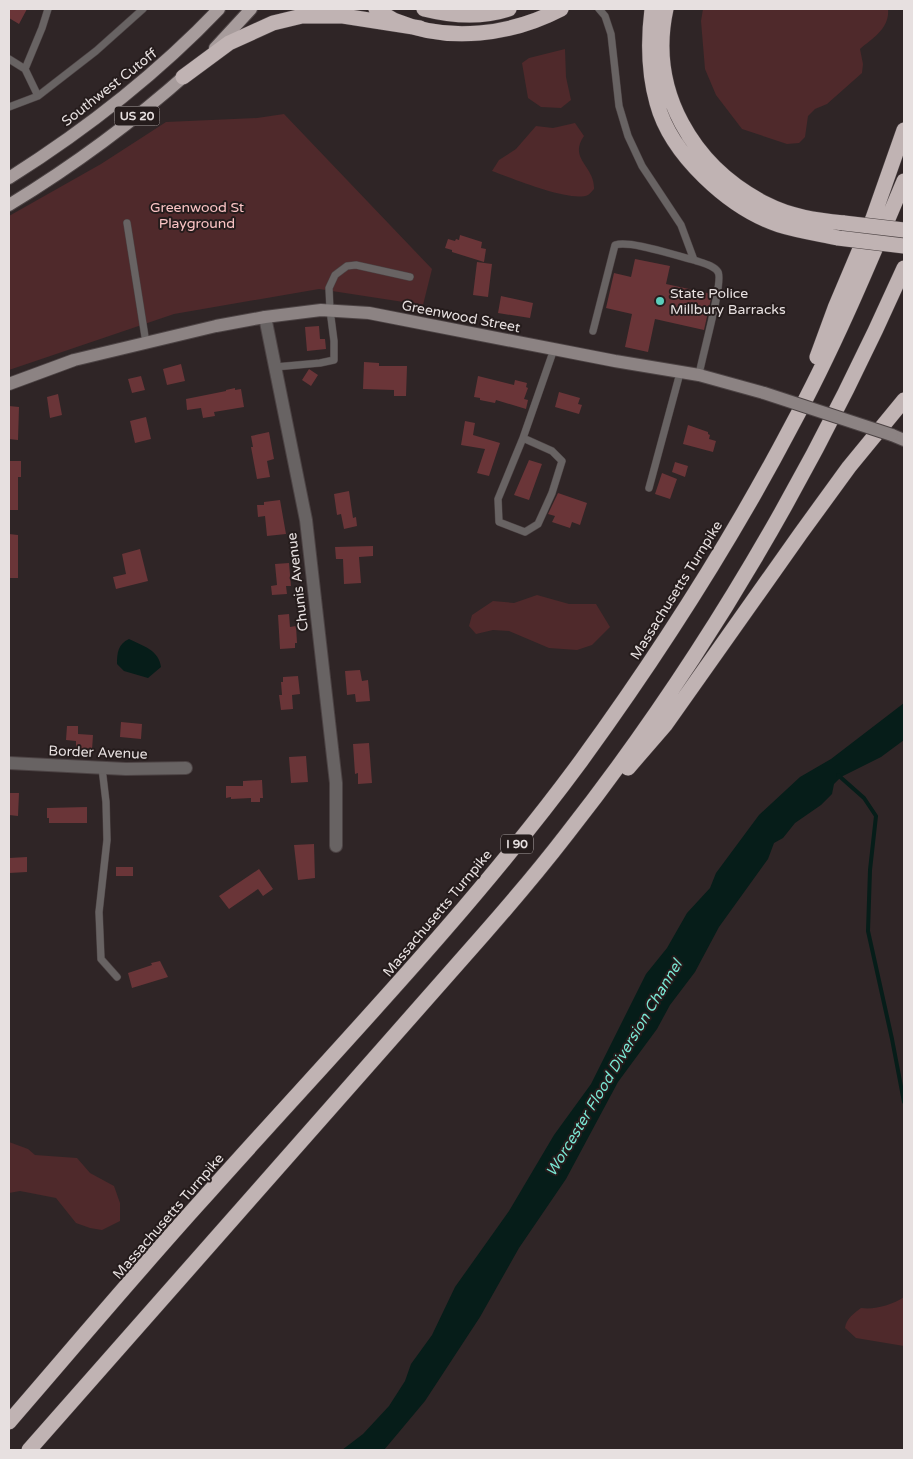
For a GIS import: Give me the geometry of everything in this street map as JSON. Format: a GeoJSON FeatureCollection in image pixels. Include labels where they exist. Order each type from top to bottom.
{"type":"FeatureCollection","features":[{"type":"Feature","properties":{"kind":"highway"},"geometry":{"type":"LineString","coordinates":[[376,9],[395,20],[420,28]]}},
{"type":"Feature","properties":{"kind":"highway"},"geometry":{"type":"LineString","coordinates":[[424,9],[443,14],[475,15],[509,9]]}},
{"type":"Feature","properties":{"kind":"highway"},"geometry":{"type":"LineString","coordinates":[[184,77],[229,43],[273,23],[302,16],[343,16],[448,33],[482,34],[512,28],[545,17],[561,9]]}},
{"type":"Feature","properties":{"kind":"highway"},"geometry":{"type":"LineString","coordinates":[[652,9],[649,57],[657,104],[664,121],[679,147],[712,185],[756,215],[778,225],[838,238],[904,246]]}},
{"type":"Feature","properties":{"kind":"highway"},"geometry":{"type":"LineString","coordinates":[[666,9],[661,46],[668,91],[678,117],[704,157],[734,184],[768,205],[812,220],[904,230]]}},
{"type":"Feature","properties":{"kind":"highway"},"geometry":{"type":"LineString","coordinates":[[807,396],[822,341],[873,218],[904,130]]}},
{"type":"Feature","properties":{"kind":"highway","name":"Massachusetts Turnpike"},"geometry":{"type":"LineString","coordinates":[[9,1422],[201,1201],[392,991],[465,907],[528,830],[580,762],[653,658],[740,518],[776,455],[807,396],[872,258],[904,181]]}},
{"type":"Feature","properties":{"kind":"highway","name":"I 90"},"geometry":{"type":"LineString","coordinates":[[29,1450],[483,935],[568,834],[657,712],[745,575],[845,392],[904,268]]}},
{"type":"Feature","properties":{"kind":"highway"},"geometry":{"type":"LineString","coordinates":[[568,834],[613,786],[666,724],[801,532],[904,400]]}},
{"type":"Feature","properties":{"kind":"main road","name":"Southwest Cutoff"},"geometry":{"type":"LineString","coordinates":[[9,178],[44,156],[117,102],[169,58],[219,9]]}},
{"type":"Feature","properties":{"kind":"main road","name":"US 20"},"geometry":{"type":"LineString","coordinates":[[9,205],[81,159],[130,122],[184,77],[215,48],[251,9]]}},
{"type":"Feature","properties":{"kind":"street","name":"Greenwood Street"},"geometry":{"type":"LineString","coordinates":[[9,384],[74,360],[216,326],[265,317],[330,310],[369,313],[554,350],[699,376],[764,393],[898,437]]}},
{"type":"Feature","properties":{"kind":"street","name":"Chunis Avenue"},"geometry":{"type":"LineString","coordinates":[[265,317],[306,520],[336,782],[336,846]]}},
{"type":"Feature","properties":{"kind":"street","name":"Border Avenue"},"geometry":{"type":"LineString","coordinates":[[9,763],[102,768],[186,768]]}},
{"type":"Feature","properties":{"kind":"lane"},"geometry":{"type":"LineString","coordinates":[[25,69],[48,9]]}},
{"type":"Feature","properties":{"kind":"lane"},"geometry":{"type":"LineString","coordinates":[[9,106],[38,96],[96,51],[143,9]]}},
{"type":"Feature","properties":{"kind":"lane"},"geometry":{"type":"LineString","coordinates":[[599,9],[605,16],[611,34],[619,106],[628,136],[642,166],[683,230],[694,260]]}},
{"type":"Feature","properties":{"kind":"lane"},"geometry":{"type":"LineString","coordinates":[[9,59],[25,69],[38,96]]}},
{"type":"Feature","properties":{"kind":"lane"},"geometry":{"type":"LineString","coordinates":[[127,223],[146,343]]}},
{"type":"Feature","properties":{"kind":"lane"},"geometry":{"type":"LineString","coordinates":[[593,331],[615,245],[634,245],[694,260],[714,268],[720,276],[718,292],[699,376]]}},
{"type":"Feature","properties":{"kind":"lane"},"geometry":{"type":"LineString","coordinates":[[275,367],[334,360],[329,288],[335,275],[347,266],[356,265],[410,277]]}},
{"type":"Feature","properties":{"kind":"lane"},"geometry":{"type":"LineString","coordinates":[[523,438],[552,450],[562,461],[552,493],[538,524],[525,532],[499,522],[498,499],[523,438],[554,350]]}},
{"type":"Feature","properties":{"kind":"lane"},"geometry":{"type":"LineString","coordinates":[[649,488],[680,373]]}},
{"type":"Feature","properties":{"kind":"lane"},"geometry":{"type":"LineString","coordinates":[[102,768],[106,802],[107,840],[99,912],[101,959],[117,976]]}},
{"type":"Feature","properties":{"kind":"green space"},"geometry":{"type":"Polygon","coordinates":[[[703,9],[888,9],[888,16],[880,32],[860,49],[863,64],[862,73],[827,104],[815,109],[808,116],[805,137],[799,143],[787,144],[742,129],[716,95],[705,69],[701,21],[703,9]]]}},
{"type":"Feature","properties":{"kind":"green space"},"geometry":{"type":"Polygon","coordinates":[[[565,49],[566,77],[571,100],[561,108],[541,107],[528,98],[522,63],[529,58],[565,49]]]}},
{"type":"Feature","properties":{"kind":"green space","name":"Greenwood St Playground"},"geometry":{"type":"Polygon","coordinates":[[[284,114],[432,269],[423,305],[319,289],[174,314],[9,370],[9,216],[101,164],[166,122],[257,118],[284,114]]]}},
{"type":"Feature","properties":{"kind":"green space"},"geometry":{"type":"Polygon","coordinates":[[[575,123],[584,136],[580,144],[580,157],[591,174],[593,181],[594,189],[588,195],[580,197],[555,193],[492,171],[499,160],[516,149],[536,126],[553,128],[575,123]]]}},
{"type":"Feature","properties":{"kind":"green space"},"geometry":{"type":"Polygon","coordinates":[[[537,595],[569,604],[596,604],[610,627],[592,645],[577,650],[549,648],[509,631],[493,630],[476,634],[469,626],[472,615],[493,601],[514,603],[537,595]]]}},
{"type":"Feature","properties":{"kind":"green space"},"geometry":{"type":"Polygon","coordinates":[[[9,1142],[28,1149],[35,1155],[77,1158],[90,1173],[114,1186],[120,1203],[120,1221],[102,1230],[90,1228],[76,1223],[56,1198],[20,1191],[9,1193],[9,1142]]]}},
{"type":"Feature","properties":{"kind":"green space"},"geometry":{"type":"Polygon","coordinates":[[[904,1297],[904,1346],[856,1338],[845,1328],[853,1314],[861,1308],[883,1306],[904,1297]]]}},
{"type":"Feature","properties":{"kind":"water"},"geometry":{"type":"Polygon","coordinates":[[[129,639],[150,649],[160,661],[161,667],[148,678],[124,671],[117,664],[119,649],[122,643],[129,639]]]}},
{"type":"Feature","properties":{"kind":"water","name":"Worcester Flood Diversion Channel"},"geometry":{"type":"Polygon","coordinates":[[[904,703],[904,740],[881,757],[841,777],[834,784],[832,794],[821,805],[795,823],[783,838],[774,843],[768,859],[719,927],[695,972],[670,1005],[657,1029],[618,1082],[566,1179],[519,1248],[480,1317],[425,1401],[384,1450],[342,1450],[363,1434],[389,1406],[405,1381],[411,1364],[432,1335],[455,1287],[509,1211],[554,1135],[591,1084],[646,974],[667,948],[687,913],[710,888],[716,873],[759,815],[800,777],[831,759],[904,703]]]}},
{"type":"Feature","properties":{"kind":"building"},"geometry":{"type":"Polygon","coordinates":[[[9,9],[27,9],[19,24],[9,18],[9,9]]]}},
{"type":"Feature","properties":{"kind":"building"},"geometry":{"type":"Polygon","coordinates":[[[460,235],[482,242],[481,248],[486,249],[484,262],[445,248],[448,239],[459,240],[460,235]]]}},
{"type":"Feature","properties":{"kind":"building","name":"State Police Millbury Barracks"},"geometry":{"type":"Polygon","coordinates":[[[635,259],[670,266],[666,284],[712,294],[704,330],[655,319],[648,352],[625,347],[632,314],[606,308],[614,273],[631,277],[635,259]]]}},
{"type":"Feature","properties":{"kind":"building"},"geometry":{"type":"Polygon","coordinates":[[[477,262],[492,264],[488,297],[473,295],[477,262]]]}},
{"type":"Feature","properties":{"kind":"building"},"geometry":{"type":"Polygon","coordinates":[[[501,296],[533,303],[530,318],[498,313],[501,296]]]}},
{"type":"Feature","properties":{"kind":"building"},"geometry":{"type":"Polygon","coordinates":[[[319,326],[320,339],[325,339],[326,349],[307,351],[305,327],[319,326]]]}},
{"type":"Feature","properties":{"kind":"building"},"geometry":{"type":"Polygon","coordinates":[[[364,362],[379,363],[379,366],[407,366],[406,396],[394,396],[394,390],[363,389],[364,362]]]}},
{"type":"Feature","properties":{"kind":"building"},"geometry":{"type":"Polygon","coordinates":[[[181,364],[185,381],[167,385],[163,369],[181,364]]]}},
{"type":"Feature","properties":{"kind":"building"},"geometry":{"type":"Polygon","coordinates":[[[309,369],[318,375],[311,386],[302,380],[309,369]]]}},
{"type":"Feature","properties":{"kind":"building"},"geometry":{"type":"Polygon","coordinates":[[[141,376],[145,390],[132,393],[128,379],[141,376]]]}},
{"type":"Feature","properties":{"kind":"building"},"geometry":{"type":"Polygon","coordinates":[[[478,376],[514,385],[515,380],[527,383],[526,387],[528,388],[524,399],[528,400],[526,409],[496,400],[495,403],[474,397],[478,376]]]}},
{"type":"Feature","properties":{"kind":"building"},"geometry":{"type":"Polygon","coordinates":[[[235,388],[235,390],[241,389],[244,407],[214,412],[215,416],[203,418],[201,408],[187,410],[186,399],[235,388]]]}},
{"type":"Feature","properties":{"kind":"building"},"geometry":{"type":"Polygon","coordinates":[[[559,392],[580,398],[578,404],[582,405],[579,414],[555,407],[559,392]]]}},
{"type":"Feature","properties":{"kind":"building"},"geometry":{"type":"Polygon","coordinates":[[[58,394],[62,415],[50,418],[47,397],[58,394]]]}},
{"type":"Feature","properties":{"kind":"building"},"geometry":{"type":"Polygon","coordinates":[[[9,406],[19,407],[18,440],[9,439],[9,406]]]}},
{"type":"Feature","properties":{"kind":"building"},"geometry":{"type":"Polygon","coordinates":[[[146,417],[151,439],[135,443],[130,421],[146,417]]]}},
{"type":"Feature","properties":{"kind":"building"},"geometry":{"type":"Polygon","coordinates":[[[465,421],[475,423],[473,435],[500,443],[489,476],[477,473],[485,449],[461,445],[465,421]]]}},
{"type":"Feature","properties":{"kind":"building"},"geometry":{"type":"Polygon","coordinates":[[[688,425],[708,432],[710,435],[709,439],[716,441],[713,452],[683,444],[688,425]]]}},
{"type":"Feature","properties":{"kind":"building"},"geometry":{"type":"Polygon","coordinates":[[[269,432],[274,459],[267,461],[270,477],[257,479],[251,447],[253,447],[251,436],[269,432]]]}},
{"type":"Feature","properties":{"kind":"building"},"geometry":{"type":"Polygon","coordinates":[[[529,460],[542,464],[529,500],[514,495],[529,460]]]}},
{"type":"Feature","properties":{"kind":"building"},"geometry":{"type":"Polygon","coordinates":[[[9,461],[21,461],[21,477],[18,477],[18,510],[10,510],[9,461]]]}},
{"type":"Feature","properties":{"kind":"building"},"geometry":{"type":"Polygon","coordinates":[[[675,462],[688,466],[685,477],[672,472],[675,462]]]}},
{"type":"Feature","properties":{"kind":"building"},"geometry":{"type":"Polygon","coordinates":[[[662,473],[677,479],[670,499],[655,494],[662,473]]]}},
{"type":"Feature","properties":{"kind":"building"},"geometry":{"type":"Polygon","coordinates":[[[349,491],[353,518],[356,517],[357,526],[344,529],[341,514],[337,515],[334,494],[349,491]]]}},
{"type":"Feature","properties":{"kind":"building"},"geometry":{"type":"Polygon","coordinates":[[[558,493],[587,503],[580,525],[572,522],[570,528],[552,522],[555,516],[548,514],[558,493]]]}},
{"type":"Feature","properties":{"kind":"building"},"geometry":{"type":"Polygon","coordinates":[[[280,500],[286,534],[267,536],[265,516],[258,517],[257,505],[280,500]]]}},
{"type":"Feature","properties":{"kind":"building"},"geometry":{"type":"Polygon","coordinates":[[[9,534],[18,535],[18,578],[9,578],[9,534]]]}},
{"type":"Feature","properties":{"kind":"building"},"geometry":{"type":"Polygon","coordinates":[[[373,546],[373,556],[359,557],[361,583],[344,584],[343,559],[336,559],[335,547],[373,546]]]}},
{"type":"Feature","properties":{"kind":"building"},"geometry":{"type":"Polygon","coordinates":[[[140,549],[148,581],[116,589],[113,577],[126,574],[122,554],[140,549]]]}},
{"type":"Feature","properties":{"kind":"building"},"geometry":{"type":"Polygon","coordinates":[[[289,563],[291,586],[286,586],[287,594],[272,595],[271,586],[277,585],[275,564],[289,563]]]}},
{"type":"Feature","properties":{"kind":"building"},"geometry":{"type":"Polygon","coordinates":[[[289,614],[290,627],[296,626],[297,643],[295,643],[295,648],[280,649],[278,615],[289,614]]]}},
{"type":"Feature","properties":{"kind":"building"},"geometry":{"type":"Polygon","coordinates":[[[360,670],[362,681],[368,680],[370,701],[356,702],[355,694],[347,695],[345,671],[360,670]]]}},
{"type":"Feature","properties":{"kind":"building"},"geometry":{"type":"Polygon","coordinates":[[[298,676],[300,694],[292,695],[293,709],[281,710],[279,695],[282,695],[281,682],[283,682],[283,677],[298,676]]]}},
{"type":"Feature","properties":{"kind":"building"},"geometry":{"type":"Polygon","coordinates":[[[121,722],[142,724],[141,739],[120,737],[121,722]]]}},
{"type":"Feature","properties":{"kind":"building"},"geometry":{"type":"Polygon","coordinates":[[[67,726],[78,726],[78,734],[93,735],[92,750],[76,748],[76,741],[66,740],[67,726]]]}},
{"type":"Feature","properties":{"kind":"building"},"geometry":{"type":"Polygon","coordinates":[[[369,743],[372,783],[358,784],[358,773],[355,774],[353,744],[369,743]]]}},
{"type":"Feature","properties":{"kind":"building"},"geometry":{"type":"Polygon","coordinates":[[[306,756],[308,782],[291,783],[289,757],[306,756]]]}},
{"type":"Feature","properties":{"kind":"building"},"geometry":{"type":"Polygon","coordinates":[[[262,780],[263,798],[260,798],[260,802],[251,802],[251,798],[226,798],[226,786],[243,786],[243,781],[262,780]]]}},
{"type":"Feature","properties":{"kind":"building"},"geometry":{"type":"Polygon","coordinates":[[[9,793],[19,793],[18,816],[9,815],[9,793]]]}},
{"type":"Feature","properties":{"kind":"building"},"geometry":{"type":"Polygon","coordinates":[[[87,807],[87,823],[49,823],[49,818],[47,818],[47,808],[87,807]]]}},
{"type":"Feature","properties":{"kind":"building"},"geometry":{"type":"Polygon","coordinates":[[[314,844],[315,878],[298,880],[294,845],[314,844]]]}},
{"type":"Feature","properties":{"kind":"building"},"geometry":{"type":"Polygon","coordinates":[[[27,857],[27,872],[9,873],[9,858],[27,857]]]}},
{"type":"Feature","properties":{"kind":"building"},"geometry":{"type":"Polygon","coordinates":[[[116,867],[133,867],[133,876],[116,876],[116,867]]]}},
{"type":"Feature","properties":{"kind":"building"},"geometry":{"type":"Polygon","coordinates":[[[259,869],[273,889],[263,896],[258,889],[229,909],[219,896],[259,869]]]}},
{"type":"Feature","properties":{"kind":"building"},"geometry":{"type":"Polygon","coordinates":[[[160,961],[168,977],[132,988],[128,973],[160,961]]]}},
{"type":"Feature","properties":{"kind":"waterway"},"geometry":{"type":"LineString","coordinates":[[838,775],[864,798],[876,816],[870,870],[868,931],[904,1102]]}},
{"type":"Feature","properties":{"kind":"place","name":"State Police Millbury Barracks"},"geometry":{"type":"Point","coordinates":[660,301]}}]}
